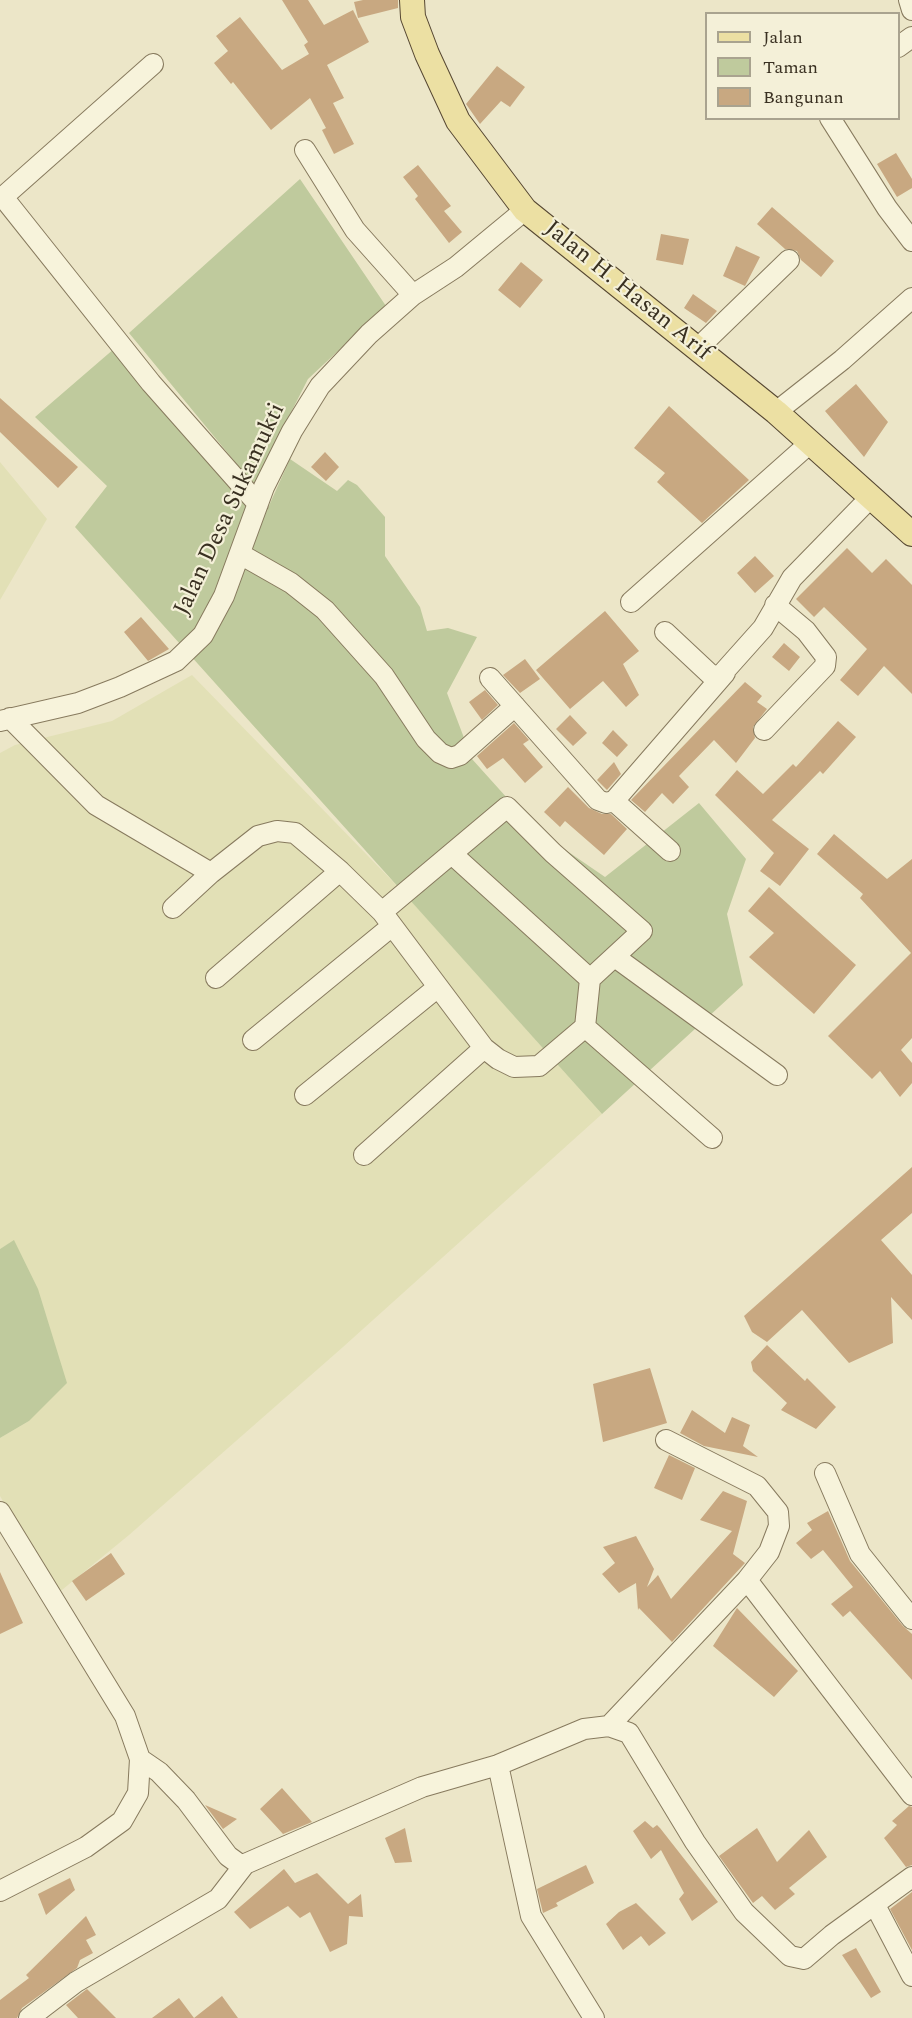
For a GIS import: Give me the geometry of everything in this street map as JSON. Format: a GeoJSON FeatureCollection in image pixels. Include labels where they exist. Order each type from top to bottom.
{"type":"FeatureCollection","features":[{"type":"Feature","properties":{"kind":"main road","name":"Jalan H. Hasan Arif"},"geometry":{"type":"LineString","coordinates":[[412,0],[413,17],[427,54],[458,121],[525,210],[776,412],[912,534]]}},
{"type":"Feature","properties":{"kind":"street"},"geometry":{"type":"LineString","coordinates":[[909,0],[912,10]]}},
{"type":"Feature","properties":{"kind":"street"},"geometry":{"type":"LineString","coordinates":[[153,64],[3,197],[151,383],[258,504]]}},
{"type":"Feature","properties":{"kind":"street"},"geometry":{"type":"LineString","coordinates":[[831,120],[887,208],[912,241]]}},
{"type":"Feature","properties":{"kind":"street"},"geometry":{"type":"LineString","coordinates":[[305,150],[355,230],[413,295]]}},
{"type":"Feature","properties":{"kind":"street","name":"Jalan Desa Sukamukti"},"geometry":{"type":"LineString","coordinates":[[3,720],[78,703],[120,687],[176,661],[203,635],[224,596],[258,504],[292,431],[320,386],[369,334],[413,295],[456,267],[525,210]]}},
{"type":"Feature","properties":{"kind":"street"},"geometry":{"type":"LineString","coordinates":[[697,349],[789,260]]}},
{"type":"Feature","properties":{"kind":"street"},"geometry":{"type":"LineString","coordinates":[[776,412],[842,360],[912,298]]}},
{"type":"Feature","properties":{"kind":"street"},"geometry":{"type":"LineString","coordinates":[[631,602],[810,443]]}},
{"type":"Feature","properties":{"kind":"street"},"geometry":{"type":"LineString","coordinates":[[490,678],[598,800],[606,803],[614,801],[763,628],[774,605],[792,578],[870,498]]}},
{"type":"Feature","properties":{"kind":"street"},"geometry":{"type":"LineString","coordinates":[[240,554],[291,583],[325,610],[384,676],[426,739],[440,753],[451,758],[460,755],[515,706]]}},
{"type":"Feature","properties":{"kind":"street"},"geometry":{"type":"LineString","coordinates":[[764,730],[825,666],[826,657],[806,631],[774,605]]}},
{"type":"Feature","properties":{"kind":"street"},"geometry":{"type":"LineString","coordinates":[[664,632],[712,676],[725,673]]}},
{"type":"Feature","properties":{"kind":"street"},"geometry":{"type":"LineString","coordinates":[[3,720],[96,805],[211,873]]}},
{"type":"Feature","properties":{"kind":"street"},"geometry":{"type":"LineString","coordinates":[[614,801],[670,851]]}},
{"type":"Feature","properties":{"kind":"street"},"geometry":{"type":"LineString","coordinates":[[173,908],[211,873],[258,836],[277,831],[296,833],[340,871],[387,919],[484,1048],[498,1059],[514,1067],[539,1066],[585,1027],[590,980],[642,931],[553,853],[507,807],[452,854],[387,919],[253,1040]]}},
{"type":"Feature","properties":{"kind":"street"},"geometry":{"type":"LineString","coordinates":[[452,854],[590,980]]}},
{"type":"Feature","properties":{"kind":"street"},"geometry":{"type":"LineString","coordinates":[[216,978],[340,871]]}},
{"type":"Feature","properties":{"kind":"street"},"geometry":{"type":"LineString","coordinates":[[615,957],[777,1075]]}},
{"type":"Feature","properties":{"kind":"street"},"geometry":{"type":"LineString","coordinates":[[305,1095],[438,987]]}},
{"type":"Feature","properties":{"kind":"street"},"geometry":{"type":"LineString","coordinates":[[585,1027],[712,1138]]}},
{"type":"Feature","properties":{"kind":"street"},"geometry":{"type":"LineString","coordinates":[[364,1155],[484,1048]]}},
{"type":"Feature","properties":{"kind":"street"},"geometry":{"type":"LineString","coordinates":[[609,1726],[747,1580],[769,1552],[779,1526],[778,1512],[757,1486],[666,1440]]}},
{"type":"Feature","properties":{"kind":"street"},"geometry":{"type":"LineString","coordinates":[[825,1473],[860,1554],[912,1619]]}},
{"type":"Feature","properties":{"kind":"street"},"geometry":{"type":"LineString","coordinates":[[0,1512],[125,1716],[140,1759],[138,1793],[122,1821],[86,1847],[0,1891]]}},
{"type":"Feature","properties":{"kind":"street"},"geometry":{"type":"LineString","coordinates":[[747,1580],[912,1796]]}},
{"type":"Feature","properties":{"kind":"street"},"geometry":{"type":"LineString","coordinates":[[140,1759],[159,1772],[186,1800],[228,1856],[239,1864],[245,1864],[422,1787],[498,1765],[584,1730],[609,1726],[629,1733],[695,1842],[744,1912],[790,1956],[804,1959],[832,1935],[912,1877]]}},
{"type":"Feature","properties":{"kind":"street"},"geometry":{"type":"LineString","coordinates":[[498,1765],[531,1916],[594,2018]]}},
{"type":"Feature","properties":{"kind":"street"},"geometry":{"type":"LineString","coordinates":[[29,2018],[76,1982],[218,1899],[245,1864]]}},
{"type":"Feature","properties":{"kind":"street"},"geometry":{"type":"LineString","coordinates":[[875,1905],[912,1976]]}},
{"type":"Feature","properties":{"kind":"shaded area"},"geometry":{"type":"Polygon","coordinates":[[[0,462],[47,519],[0,600],[0,462]]]}},
{"type":"Feature","properties":{"kind":"shaded area"},"geometry":{"type":"Polygon","coordinates":[[[192,675],[404,893],[602,1114],[343,1347],[129,1535],[57,1594],[0,1496],[0,1438],[29,1421],[14,1241],[0,1249],[0,753],[15,745],[112,721],[192,675]]]}},
{"type":"Feature","properties":{"kind":"green space"},"geometry":{"type":"Polygon","coordinates":[[[300,179],[386,306],[308,379],[254,485],[129,333],[300,179]]]}},
{"type":"Feature","properties":{"kind":"green space"},"geometry":{"type":"Polygon","coordinates":[[[115,348],[244,501],[267,510],[290,459],[337,491],[348,480],[357,485],[385,517],[385,556],[420,607],[427,631],[448,628],[477,637],[447,693],[472,759],[535,829],[605,877],[699,803],[746,859],[727,914],[743,985],[602,1114],[75,527],[107,486],[35,417],[115,348]]]}},
{"type":"Feature","properties":{"kind":"green space"},"geometry":{"type":"Polygon","coordinates":[[[14,1240],[38,1289],[67,1383],[29,1421],[0,1438],[0,1249],[14,1240]]]}},
{"type":"Feature","properties":{"kind":"building"},"geometry":{"type":"Polygon","coordinates":[[[282,0],[308,0],[324,25],[353,10],[369,42],[327,65],[344,98],[333,103],[354,144],[334,154],[322,130],[326,128],[310,98],[271,130],[233,82],[231,84],[214,63],[228,51],[216,36],[240,17],[282,70],[309,54],[304,45],[308,42],[282,0]]]}},
{"type":"Feature","properties":{"kind":"building"},"geometry":{"type":"Polygon","coordinates":[[[398,0],[398,8],[358,18],[354,2],[398,0]]]}},
{"type":"Feature","properties":{"kind":"building"},"geometry":{"type":"Polygon","coordinates":[[[497,66],[525,87],[510,107],[501,101],[480,124],[466,104],[497,66]]]}},
{"type":"Feature","properties":{"kind":"building"},"geometry":{"type":"Polygon","coordinates":[[[896,153],[912,179],[912,188],[897,197],[877,164],[896,153]]]}},
{"type":"Feature","properties":{"kind":"building"},"geometry":{"type":"Polygon","coordinates":[[[418,165],[451,206],[444,211],[462,232],[449,243],[415,199],[418,196],[403,177],[418,165]]]}},
{"type":"Feature","properties":{"kind":"building"},"geometry":{"type":"Polygon","coordinates":[[[772,207],[834,261],[821,277],[801,260],[797,251],[785,249],[757,224],[772,207]]]}},
{"type":"Feature","properties":{"kind":"building"},"geometry":{"type":"Polygon","coordinates":[[[661,234],[689,239],[683,265],[656,260],[661,234]]]}},
{"type":"Feature","properties":{"kind":"building"},"geometry":{"type":"Polygon","coordinates":[[[736,246],[760,257],[745,286],[723,276],[736,246]]]}},
{"type":"Feature","properties":{"kind":"building"},"geometry":{"type":"Polygon","coordinates":[[[521,262],[543,280],[520,308],[498,290],[521,262]]]}},
{"type":"Feature","properties":{"kind":"building"},"geometry":{"type":"Polygon","coordinates":[[[693,294],[717,311],[706,323],[684,308],[693,294]]]}},
{"type":"Feature","properties":{"kind":"building"},"geometry":{"type":"Polygon","coordinates":[[[856,384],[888,422],[864,457],[825,411],[856,384]]]}},
{"type":"Feature","properties":{"kind":"building"},"geometry":{"type":"Polygon","coordinates":[[[0,398],[78,467],[58,488],[0,432],[0,398]]]}},
{"type":"Feature","properties":{"kind":"building"},"geometry":{"type":"Polygon","coordinates":[[[669,406],[749,480],[702,523],[657,482],[665,473],[634,448],[669,406]]]}},
{"type":"Feature","properties":{"kind":"building"},"geometry":{"type":"Polygon","coordinates":[[[325,452],[339,467],[326,481],[311,467],[325,452]]]}},
{"type":"Feature","properties":{"kind":"building"},"geometry":{"type":"Polygon","coordinates":[[[847,548],[872,573],[886,559],[912,585],[912,694],[884,666],[858,696],[840,680],[867,649],[824,607],[814,617],[796,599],[847,548]]]}},
{"type":"Feature","properties":{"kind":"building"},"geometry":{"type":"Polygon","coordinates":[[[755,556],[774,576],[755,593],[737,573],[755,556]]]}},
{"type":"Feature","properties":{"kind":"building"},"geometry":{"type":"Polygon","coordinates":[[[605,611],[639,651],[623,664],[639,695],[626,707],[603,681],[570,709],[536,670],[605,611]]]}},
{"type":"Feature","properties":{"kind":"building"},"geometry":{"type":"Polygon","coordinates":[[[141,617],[169,649],[148,661],[124,632],[141,617]]]}},
{"type":"Feature","properties":{"kind":"building"},"geometry":{"type":"Polygon","coordinates":[[[784,643],[800,657],[789,671],[772,657],[784,643]]]}},
{"type":"Feature","properties":{"kind":"building"},"geometry":{"type":"Polygon","coordinates":[[[525,659],[540,679],[520,693],[503,675],[525,659]]]}},
{"type":"Feature","properties":{"kind":"building"},"geometry":{"type":"Polygon","coordinates":[[[745,682],[762,696],[757,702],[767,709],[753,727],[755,738],[736,763],[714,740],[679,776],[689,787],[673,804],[662,793],[645,812],[631,800],[745,682]]]}},
{"type":"Feature","properties":{"kind":"building"},"geometry":{"type":"Polygon","coordinates":[[[485,690],[498,705],[482,720],[469,702],[485,690]]]}},
{"type":"Feature","properties":{"kind":"building"},"geometry":{"type":"Polygon","coordinates":[[[570,715],[587,733],[573,746],[556,729],[570,715]]]}},
{"type":"Feature","properties":{"kind":"building"},"geometry":{"type":"Polygon","coordinates":[[[838,721],[856,737],[823,774],[820,771],[772,820],[809,849],[780,886],[760,871],[774,853],[715,795],[737,770],[763,794],[793,764],[796,767],[838,721]]]}},
{"type":"Feature","properties":{"kind":"building"},"geometry":{"type":"Polygon","coordinates":[[[514,723],[529,740],[523,744],[543,767],[525,783],[503,758],[487,769],[477,756],[514,723]]]}},
{"type":"Feature","properties":{"kind":"building"},"geometry":{"type":"Polygon","coordinates":[[[613,730],[628,745],[617,757],[602,743],[613,730]]]}},
{"type":"Feature","properties":{"kind":"building"},"geometry":{"type":"Polygon","coordinates":[[[614,762],[621,774],[607,790],[597,780],[614,762]]]}},
{"type":"Feature","properties":{"kind":"building"},"geometry":{"type":"Polygon","coordinates":[[[568,787],[589,808],[602,814],[611,814],[627,829],[604,855],[565,821],[560,827],[544,812],[568,787]]]}},
{"type":"Feature","properties":{"kind":"building"},"geometry":{"type":"Polygon","coordinates":[[[834,834],[887,879],[912,859],[912,1038],[901,1050],[912,1063],[912,1083],[900,1097],[880,1071],[872,1079],[828,1036],[911,953],[860,898],[863,894],[817,854],[834,834]]]}},
{"type":"Feature","properties":{"kind":"building"},"geometry":{"type":"Polygon","coordinates":[[[769,887],[856,965],[814,1014],[749,957],[774,933],[748,911],[769,887]]]}},
{"type":"Feature","properties":{"kind":"building"},"geometry":{"type":"Polygon","coordinates":[[[912,1167],[912,1213],[881,1240],[912,1275],[912,1320],[891,1297],[893,1343],[849,1363],[802,1310],[767,1342],[752,1332],[744,1316],[912,1167]]]}},
{"type":"Feature","properties":{"kind":"building"},"geometry":{"type":"Polygon","coordinates":[[[767,1345],[805,1381],[807,1378],[836,1407],[816,1429],[781,1410],[787,1403],[753,1371],[751,1362],[767,1345]]]}},
{"type":"Feature","properties":{"kind":"building"},"geometry":{"type":"Polygon","coordinates":[[[650,1368],[667,1423],[603,1442],[593,1384],[650,1368]]]}},
{"type":"Feature","properties":{"kind":"building"},"geometry":{"type":"Polygon","coordinates":[[[692,1410],[725,1433],[732,1417],[750,1425],[743,1446],[758,1457],[704,1446],[680,1433],[692,1410]]]}},
{"type":"Feature","properties":{"kind":"building"},"geometry":{"type":"Polygon","coordinates":[[[669,1455],[695,1468],[682,1500],[654,1488],[669,1455]]]}},
{"type":"Feature","properties":{"kind":"building"},"geometry":{"type":"Polygon","coordinates":[[[723,1491],[747,1501],[733,1554],[745,1563],[672,1642],[639,1608],[638,1610],[636,1583],[619,1593],[602,1574],[615,1563],[603,1547],[636,1536],[654,1569],[647,1587],[658,1575],[671,1599],[732,1531],[700,1520],[723,1491]]]}},
{"type":"Feature","properties":{"kind":"building"},"geometry":{"type":"Polygon","coordinates":[[[828,1511],[850,1561],[912,1634],[912,1680],[850,1611],[843,1617],[831,1604],[853,1587],[823,1550],[811,1559],[796,1543],[812,1530],[807,1523],[828,1511]]]}},
{"type":"Feature","properties":{"kind":"building"},"geometry":{"type":"Polygon","coordinates":[[[111,1553],[125,1574],[86,1601],[72,1581],[111,1553]]]}},
{"type":"Feature","properties":{"kind":"building"},"geometry":{"type":"Polygon","coordinates":[[[0,1572],[23,1623],[0,1634],[0,1572]]]}},
{"type":"Feature","properties":{"kind":"building"},"geometry":{"type":"Polygon","coordinates":[[[737,1608],[798,1671],[774,1697],[713,1646],[737,1608]]]}},
{"type":"Feature","properties":{"kind":"building"},"geometry":{"type":"Polygon","coordinates":[[[282,1788],[312,1822],[283,1834],[260,1809],[282,1788]]]}},
{"type":"Feature","properties":{"kind":"building"},"geometry":{"type":"Polygon","coordinates":[[[205,1805],[237,1819],[223,1829],[205,1805]]]}},
{"type":"Feature","properties":{"kind":"building"},"geometry":{"type":"Polygon","coordinates":[[[909,1806],[912,1807],[912,1865],[906,1867],[884,1838],[897,1825],[892,1821],[909,1806]]]}},
{"type":"Feature","properties":{"kind":"building"},"geometry":{"type":"Polygon","coordinates":[[[645,1821],[653,1828],[657,1825],[660,1828],[718,1902],[692,1921],[679,1899],[684,1893],[661,1850],[651,1859],[633,1831],[645,1821]]]}},
{"type":"Feature","properties":{"kind":"building"},"geometry":{"type":"Polygon","coordinates":[[[405,1828],[412,1862],[395,1863],[385,1838],[405,1828]]]}},
{"type":"Feature","properties":{"kind":"building"},"geometry":{"type":"Polygon","coordinates":[[[757,1828],[777,1862],[809,1830],[827,1857],[789,1888],[795,1894],[775,1910],[762,1896],[753,1903],[719,1856],[757,1828]]]}},
{"type":"Feature","properties":{"kind":"building"},"geometry":{"type":"Polygon","coordinates":[[[586,1865],[594,1883],[556,1903],[558,1906],[543,1913],[537,1889],[586,1865]]]}},
{"type":"Feature","properties":{"kind":"building"},"geometry":{"type":"Polygon","coordinates":[[[284,1869],[295,1883],[317,1873],[348,1904],[361,1894],[363,1917],[349,1916],[347,1944],[330,1952],[310,1912],[300,1918],[288,1906],[250,1929],[234,1912],[284,1869]]]}},
{"type":"Feature","properties":{"kind":"building"},"geometry":{"type":"Polygon","coordinates":[[[70,1878],[75,1890],[46,1915],[38,1894],[70,1878]]]}},
{"type":"Feature","properties":{"kind":"building"},"geometry":{"type":"Polygon","coordinates":[[[912,1892],[912,1950],[890,1909],[912,1892]]]}},
{"type":"Feature","properties":{"kind":"building"},"geometry":{"type":"Polygon","coordinates":[[[636,1903],[666,1933],[649,1946],[641,1936],[623,1950],[606,1924],[619,1912],[636,1903]]]}},
{"type":"Feature","properties":{"kind":"building"},"geometry":{"type":"Polygon","coordinates":[[[86,1916],[96,1935],[86,1940],[93,1953],[80,1960],[77,1968],[22,2008],[17,2018],[0,2018],[0,2000],[29,1978],[26,1975],[86,1916]]]}},
{"type":"Feature","properties":{"kind":"building"},"geometry":{"type":"Polygon","coordinates":[[[856,1948],[881,1992],[871,1998],[842,1955],[856,1948]]]}},
{"type":"Feature","properties":{"kind":"building"},"geometry":{"type":"Polygon","coordinates":[[[87,1989],[116,2018],[78,2018],[66,2005],[87,1989]]]}},
{"type":"Feature","properties":{"kind":"building"},"geometry":{"type":"Polygon","coordinates":[[[222,1996],[238,2018],[194,2018],[222,1996]]]}},
{"type":"Feature","properties":{"kind":"building"},"geometry":{"type":"Polygon","coordinates":[[[179,1998],[194,2018],[152,2018],[179,1998]]]}}]}
